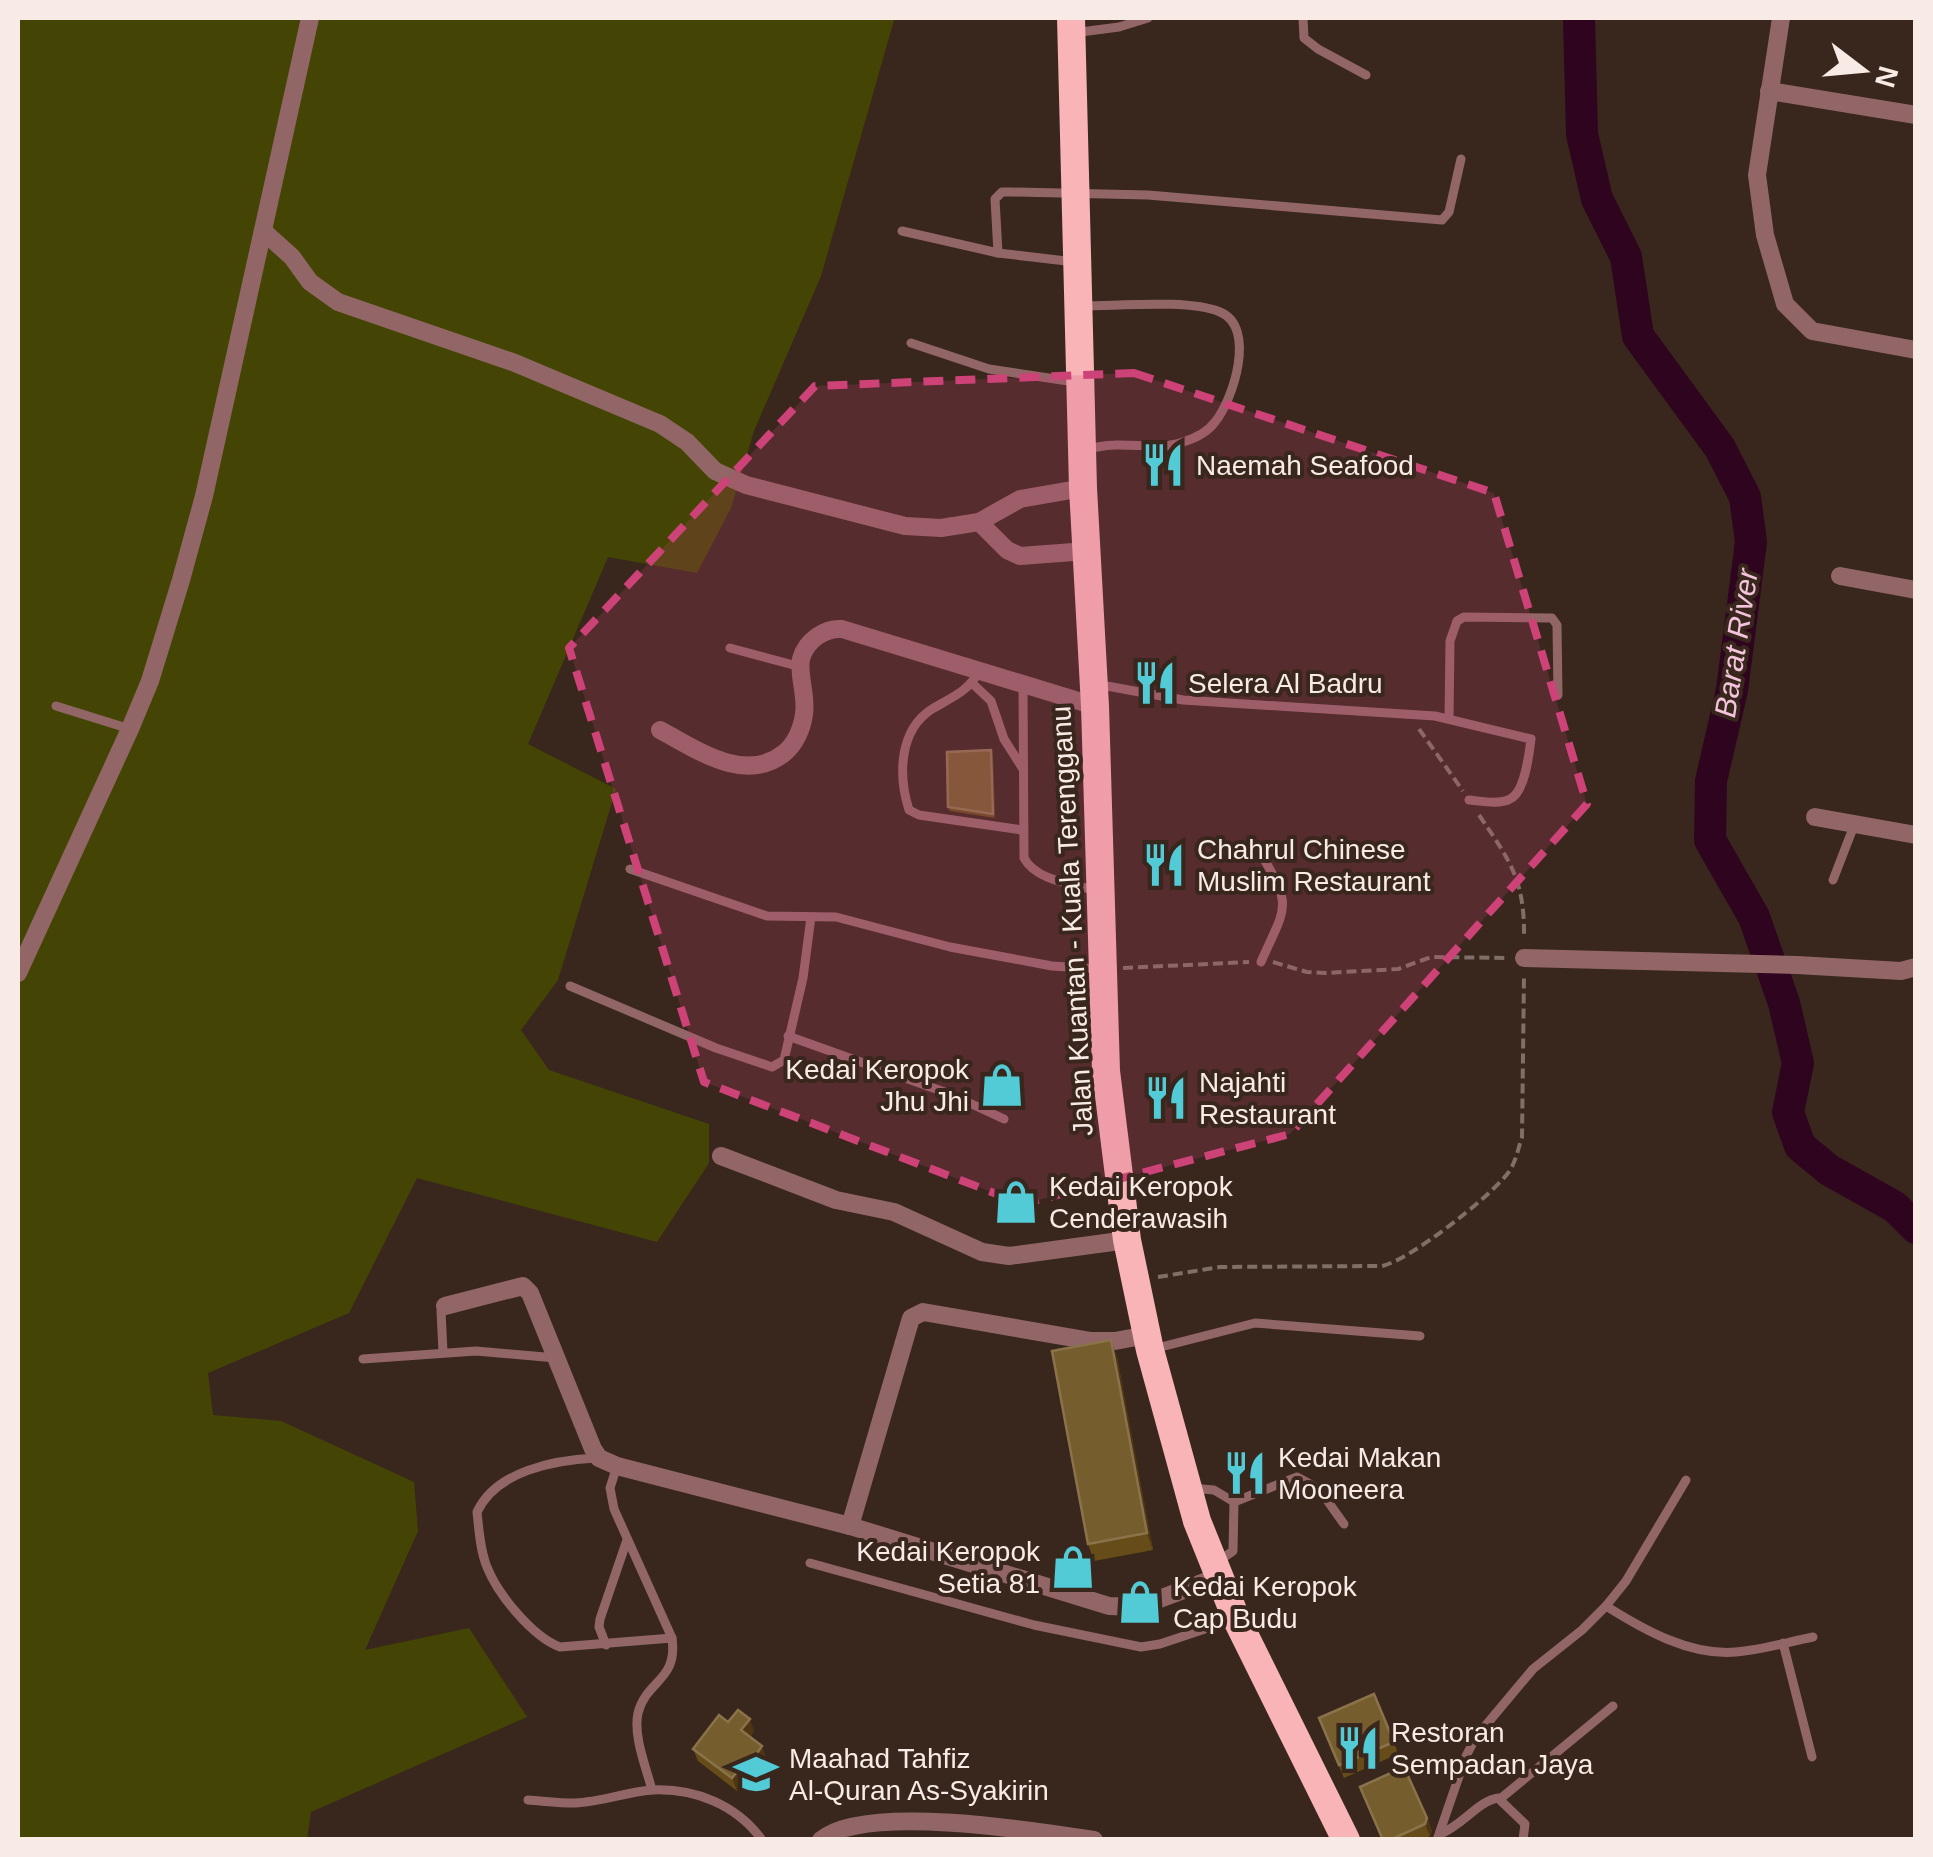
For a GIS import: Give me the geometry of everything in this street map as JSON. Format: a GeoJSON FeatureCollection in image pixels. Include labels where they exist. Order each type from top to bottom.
{"type":"FeatureCollection","features":[{"type":"Feature","properties":{"kind":"highway","name":"Jalan Kuantan - Kuala Terengganu"},"geometry":{"type":"LineString","coordinates":[[1071,25],[1083,488],[1106,1071],[1126,1240],[1187,1488],[1217,1570],[1236,1618],[1346,1840]]}},
{"type":"Feature","properties":{"kind":"street"},"geometry":{"type":"LineString","coordinates":[[18,972],[150,681],[186,563],[310,18]]}},
{"type":"Feature","properties":{"kind":"street"},"geometry":{"type":"LineString","coordinates":[[1781,18],[1759,158],[1758,191],[1765,235],[1785,304],[1812,331],[1916,350]]}},
{"type":"Feature","properties":{"kind":"street"},"geometry":{"type":"LineString","coordinates":[[1769,91],[1916,116]]}},
{"type":"Feature","properties":{"kind":"street"},"geometry":{"type":"LineString","coordinates":[[263,231],[292,257],[310,282],[338,302],[515,363],[672,429],[714,471],[729,479],[905,526],[941,528],[978,522],[1020,499],[1083,488]]}},
{"type":"Feature","properties":{"kind":"street"},"geometry":{"type":"LineString","coordinates":[[978,522],[1007,550],[1020,556],[1086,551]]}},
{"type":"Feature","properties":{"kind":"street"},"geometry":{"type":"LineString","coordinates":[[1840,576],[1916,590]]}},
{"type":"Feature","properties":{"kind":"street"},"geometry":{"type":"LineString","coordinates":[[660,730],[706,755],[740,766],[769,764],[787,752],[801,729],[805,697],[801,667],[805,650],[831,628],[842,628],[976,677],[1094,695]]}},
{"type":"Feature","properties":{"kind":"street"},"geometry":{"type":"LineString","coordinates":[[1816,817],[1916,835]]}},
{"type":"Feature","properties":{"kind":"street"},"geometry":{"type":"LineString","coordinates":[[1524,958],[1901,970],[1916,967]]}},
{"type":"Feature","properties":{"kind":"street"},"geometry":{"type":"LineString","coordinates":[[721,1156],[836,1200],[894,1212],[982,1252],[1009,1256],[1126,1240]]}},
{"type":"Feature","properties":{"kind":"street"},"geometry":{"type":"LineString","coordinates":[[445,1306],[523,1286],[530,1293],[585,1433],[600,1458],[617,1466],[850,1526],[1109,1606],[1138,1607],[1217,1570]]}},
{"type":"Feature","properties":{"kind":"street"},"geometry":{"type":"LineString","coordinates":[[850,1526],[910,1318],[922,1312],[1091,1342],[1148,1342]]}},
{"type":"Feature","properties":{"kind":"street"},"geometry":{"type":"LineString","coordinates":[[820,1840],[844,1826],[900,1820],[1031,1830],[1094,1840]]}},
{"type":"Feature","properties":{"kind":"lane"},"geometry":{"type":"LineString","coordinates":[[1071,25],[1119,26],[1148,18]]}},
{"type":"Feature","properties":{"kind":"lane"},"geometry":{"type":"LineString","coordinates":[[1303,18],[1304,38],[1318,50],[1366,75]]}},
{"type":"Feature","properties":{"kind":"lane"},"geometry":{"type":"LineString","coordinates":[[998,253],[995,199],[1002,192],[1214,200],[1442,220],[1449,212],[1461,159]]}},
{"type":"Feature","properties":{"kind":"lane"},"geometry":{"type":"LineString","coordinates":[[902,231],[998,253],[1078,262]]}},
{"type":"Feature","properties":{"kind":"lane"},"geometry":{"type":"LineString","coordinates":[[1080,306],[1176,306],[1223,313],[1232,320],[1239,348],[1235,385],[1217,421],[1206,432],[1180,444],[1083,450]]}},
{"type":"Feature","properties":{"kind":"lane"},"geometry":{"type":"LineString","coordinates":[[911,343],[989,369],[1082,383]]}},
{"type":"Feature","properties":{"kind":"lane"},"geometry":{"type":"LineString","coordinates":[[1449,718],[1450,642],[1457,621],[1464,617],[1552,618],[1557,626],[1558,695]]}},
{"type":"Feature","properties":{"kind":"lane"},"geometry":{"type":"LineString","coordinates":[[730,648],[801,667]]}},
{"type":"Feature","properties":{"kind":"lane"},"geometry":{"type":"LineString","coordinates":[[1022,830],[919,815],[909,810],[903,757],[914,724],[976,677],[991,700],[1004,739],[1023,769]]}},
{"type":"Feature","properties":{"kind":"lane"},"geometry":{"type":"LineString","coordinates":[[1024,683],[1024,858],[1040,874],[1100,891]]}},
{"type":"Feature","properties":{"kind":"lane"},"geometry":{"type":"LineString","coordinates":[[1094,695],[1408,713],[1449,718],[1531,739],[1514,798],[1469,800]]}},
{"type":"Feature","properties":{"kind":"lane"},"geometry":{"type":"LineString","coordinates":[[56,706],[130,730]]}},
{"type":"Feature","properties":{"kind":"lane"},"geometry":{"type":"LineString","coordinates":[[1833,880],[1856,823]]}},
{"type":"Feature","properties":{"kind":"lane"},"geometry":{"type":"LineString","coordinates":[[1259,851],[1282,896],[1279,928],[1261,962]]}},
{"type":"Feature","properties":{"kind":"lane"},"geometry":{"type":"LineString","coordinates":[[630,869],[766,916],[836,917],[950,947],[1052,966],[1103,969]]}},
{"type":"Feature","properties":{"kind":"lane"},"geometry":{"type":"LineString","coordinates":[[570,986],[716,1048],[772,1067],[784,1060],[811,917]]}},
{"type":"Feature","properties":{"kind":"lane"},"geometry":{"type":"LineString","coordinates":[[788,1036],[950,1094],[1004,1119]]}},
{"type":"Feature","properties":{"kind":"lane"},"geometry":{"type":"LineString","coordinates":[[443,1352],[441,1311],[445,1306]]}},
{"type":"Feature","properties":{"kind":"lane"},"geometry":{"type":"LineString","coordinates":[[1148,1342],[1255,1324],[1420,1336]]}},
{"type":"Feature","properties":{"kind":"lane"},"geometry":{"type":"LineString","coordinates":[[362,1360],[505,1351],[556,1358]]}},
{"type":"Feature","properties":{"kind":"lane"},"geometry":{"type":"LineString","coordinates":[[600,1458],[558,1460],[494,1486],[477,1512],[487,1567],[534,1631],[560,1648],[672,1638]]}},
{"type":"Feature","properties":{"kind":"lane"},"geometry":{"type":"LineString","coordinates":[[617,1466],[610,1488],[614,1509],[672,1638],[672,1665],[643,1700],[637,1716],[652,1790]]}},
{"type":"Feature","properties":{"kind":"lane"},"geometry":{"type":"LineString","coordinates":[[1234,1502],[1297,1477],[1318,1489],[1344,1524]]}},
{"type":"Feature","properties":{"kind":"lane"},"geometry":{"type":"LineString","coordinates":[[1438,1837],[1476,1737],[1532,1669],[1606,1606],[1686,1480]]}},
{"type":"Feature","properties":{"kind":"lane"},"geometry":{"type":"LineString","coordinates":[[1187,1488],[1214,1490],[1234,1502]]}},
{"type":"Feature","properties":{"kind":"lane"},"geometry":{"type":"LineString","coordinates":[[1217,1570],[1233,1551],[1234,1502]]}},
{"type":"Feature","properties":{"kind":"lane"},"geometry":{"type":"LineString","coordinates":[[606,1645],[600,1619],[627,1540]]}},
{"type":"Feature","properties":{"kind":"lane"},"geometry":{"type":"LineString","coordinates":[[810,1563],[1034,1625],[1141,1647],[1236,1618]]}},
{"type":"Feature","properties":{"kind":"lane"},"geometry":{"type":"LineString","coordinates":[[1606,1606],[1666,1638],[1714,1652],[1737,1652],[1813,1637]]}},
{"type":"Feature","properties":{"kind":"lane"},"geometry":{"type":"LineString","coordinates":[[1783,1643],[1812,1757]]}},
{"type":"Feature","properties":{"kind":"lane"},"geometry":{"type":"LineString","coordinates":[[1438,1837],[1460,1826],[1486,1801],[1500,1799],[1613,1706]]}},
{"type":"Feature","properties":{"kind":"lane"},"geometry":{"type":"LineString","coordinates":[[528,1800],[577,1803],[652,1790],[719,1802],[736,1811],[762,1840]]}},
{"type":"Feature","properties":{"kind":"lane"},"geometry":{"type":"LineString","coordinates":[[1500,1799],[1525,1824],[1523,1840]]}},
{"type":"Feature","properties":{"kind":"path"},"geometry":{"type":"LineString","coordinates":[[1136,1280],[1220,1267],[1394,1264],[1443,1230],[1505,1176],[1514,1162],[1522,1137],[1524,910],[1519,881],[1504,852],[1408,713]]}},
{"type":"Feature","properties":{"kind":"path"},"geometry":{"type":"LineString","coordinates":[[1103,969],[1261,962],[1325,973],[1398,969],[1430,957],[1524,958]]}},
{"type":"Feature","properties":{"kind":"highlighted area"},"geometry":{"type":"Polygon","coordinates":[[[1134,373],[1494,493],[1587,804],[1290,1134],[1023,1204],[704,1082],[569,648],[815,386],[1134,373]]]}},
{"type":"Feature","properties":{"kind":"shaded area"},"geometry":{"type":"Polygon","coordinates":[[[18,18],[894,20],[821,276],[754,431],[731,508],[697,573],[608,557],[528,744],[616,789],[558,980],[521,1030],[549,1070],[709,1124],[709,1163],[657,1242],[417,1178],[349,1313],[208,1373],[213,1415],[281,1421],[414,1482],[418,1531],[365,1650],[469,1628],[527,1717],[311,1812],[307,1839],[18,1839],[18,18]]]}},
{"type":"Feature","properties":{"kind":"building"},"geometry":{"type":"Polygon","coordinates":[[[991,750],[993,814],[948,807],[947,752],[991,750]]]}},
{"type":"Feature","properties":{"kind":"building"},"geometry":{"type":"Polygon","coordinates":[[[1111,1340],[1147,1533],[1088,1544],[1052,1351],[1111,1340]]]}},
{"type":"Feature","properties":{"kind":"building"},"geometry":{"type":"Polygon","coordinates":[[[1374,1694],[1394,1742],[1339,1765],[1319,1718],[1374,1694]]]}},
{"type":"Feature","properties":{"kind":"building"},"geometry":{"type":"Polygon","coordinates":[[[738,1710],[750,1719],[741,1730],[762,1746],[755,1756],[762,1762],[752,1777],[740,1768],[732,1778],[693,1749],[719,1715],[728,1722],[738,1710]]]}},
{"type":"Feature","properties":{"kind":"building"},"geometry":{"type":"Polygon","coordinates":[[[1404,1767],[1427,1818],[1425,1824],[1383,1840],[1360,1787],[1404,1767]]]}},
{"type":"Feature","properties":{"kind":"waterway","name":"Barat River"},"geometry":{"type":"LineString","coordinates":[[1579,18],[1582,134],[1597,199],[1626,257],[1638,336],[1720,448],[1745,497],[1751,542],[1732,690],[1711,781],[1710,840],[1754,917],[1784,1003],[1798,1063],[1788,1112],[1800,1146],[1829,1170],[1895,1207],[1916,1228]]}},
{"type":"Feature","properties":{"kind":"place","name":"Naemah Seafood"},"geometry":{"type":"Point","coordinates":[1163,465]}},
{"type":"Feature","properties":{"kind":"place","name":"Selera Al Badru"},"geometry":{"type":"Point","coordinates":[1155,683]}},
{"type":"Feature","properties":{"kind":"place","name":"Chahrul Chinese Muslim Restaurant"},"geometry":{"type":"Point","coordinates":[1164,865]}},
{"type":"Feature","properties":{"kind":"place","name":"Kedai Keropok Jhu Jhi"},"geometry":{"type":"Point","coordinates":[1002,1085]}},
{"type":"Feature","properties":{"kind":"place","name":"Najahti Restaurant"},"geometry":{"type":"Point","coordinates":[1166,1098]}},
{"type":"Feature","properties":{"kind":"place","name":"Kedai Keropok Cenderawasih"},"geometry":{"type":"Point","coordinates":[1016,1202]}},
{"type":"Feature","properties":{"kind":"place","name":"Kedai Makan Mooneera"},"geometry":{"type":"Point","coordinates":[1245,1473]}},
{"type":"Feature","properties":{"kind":"place","name":"Kedai Keropok Setia 81"},"geometry":{"type":"Point","coordinates":[1073,1567]}},
{"type":"Feature","properties":{"kind":"place","name":"Kedai Keropok Cap Budu"},"geometry":{"type":"Point","coordinates":[1140,1602]}},
{"type":"Feature","properties":{"kind":"place","name":"Restoran Sempadan Jaya"},"geometry":{"type":"Point","coordinates":[1358,1748]}},
{"type":"Feature","properties":{"kind":"place","name":"Maahad Tahfiz Al-Quran As-Syakirin"},"geometry":{"type":"Point","coordinates":[756,1774]}}]}
